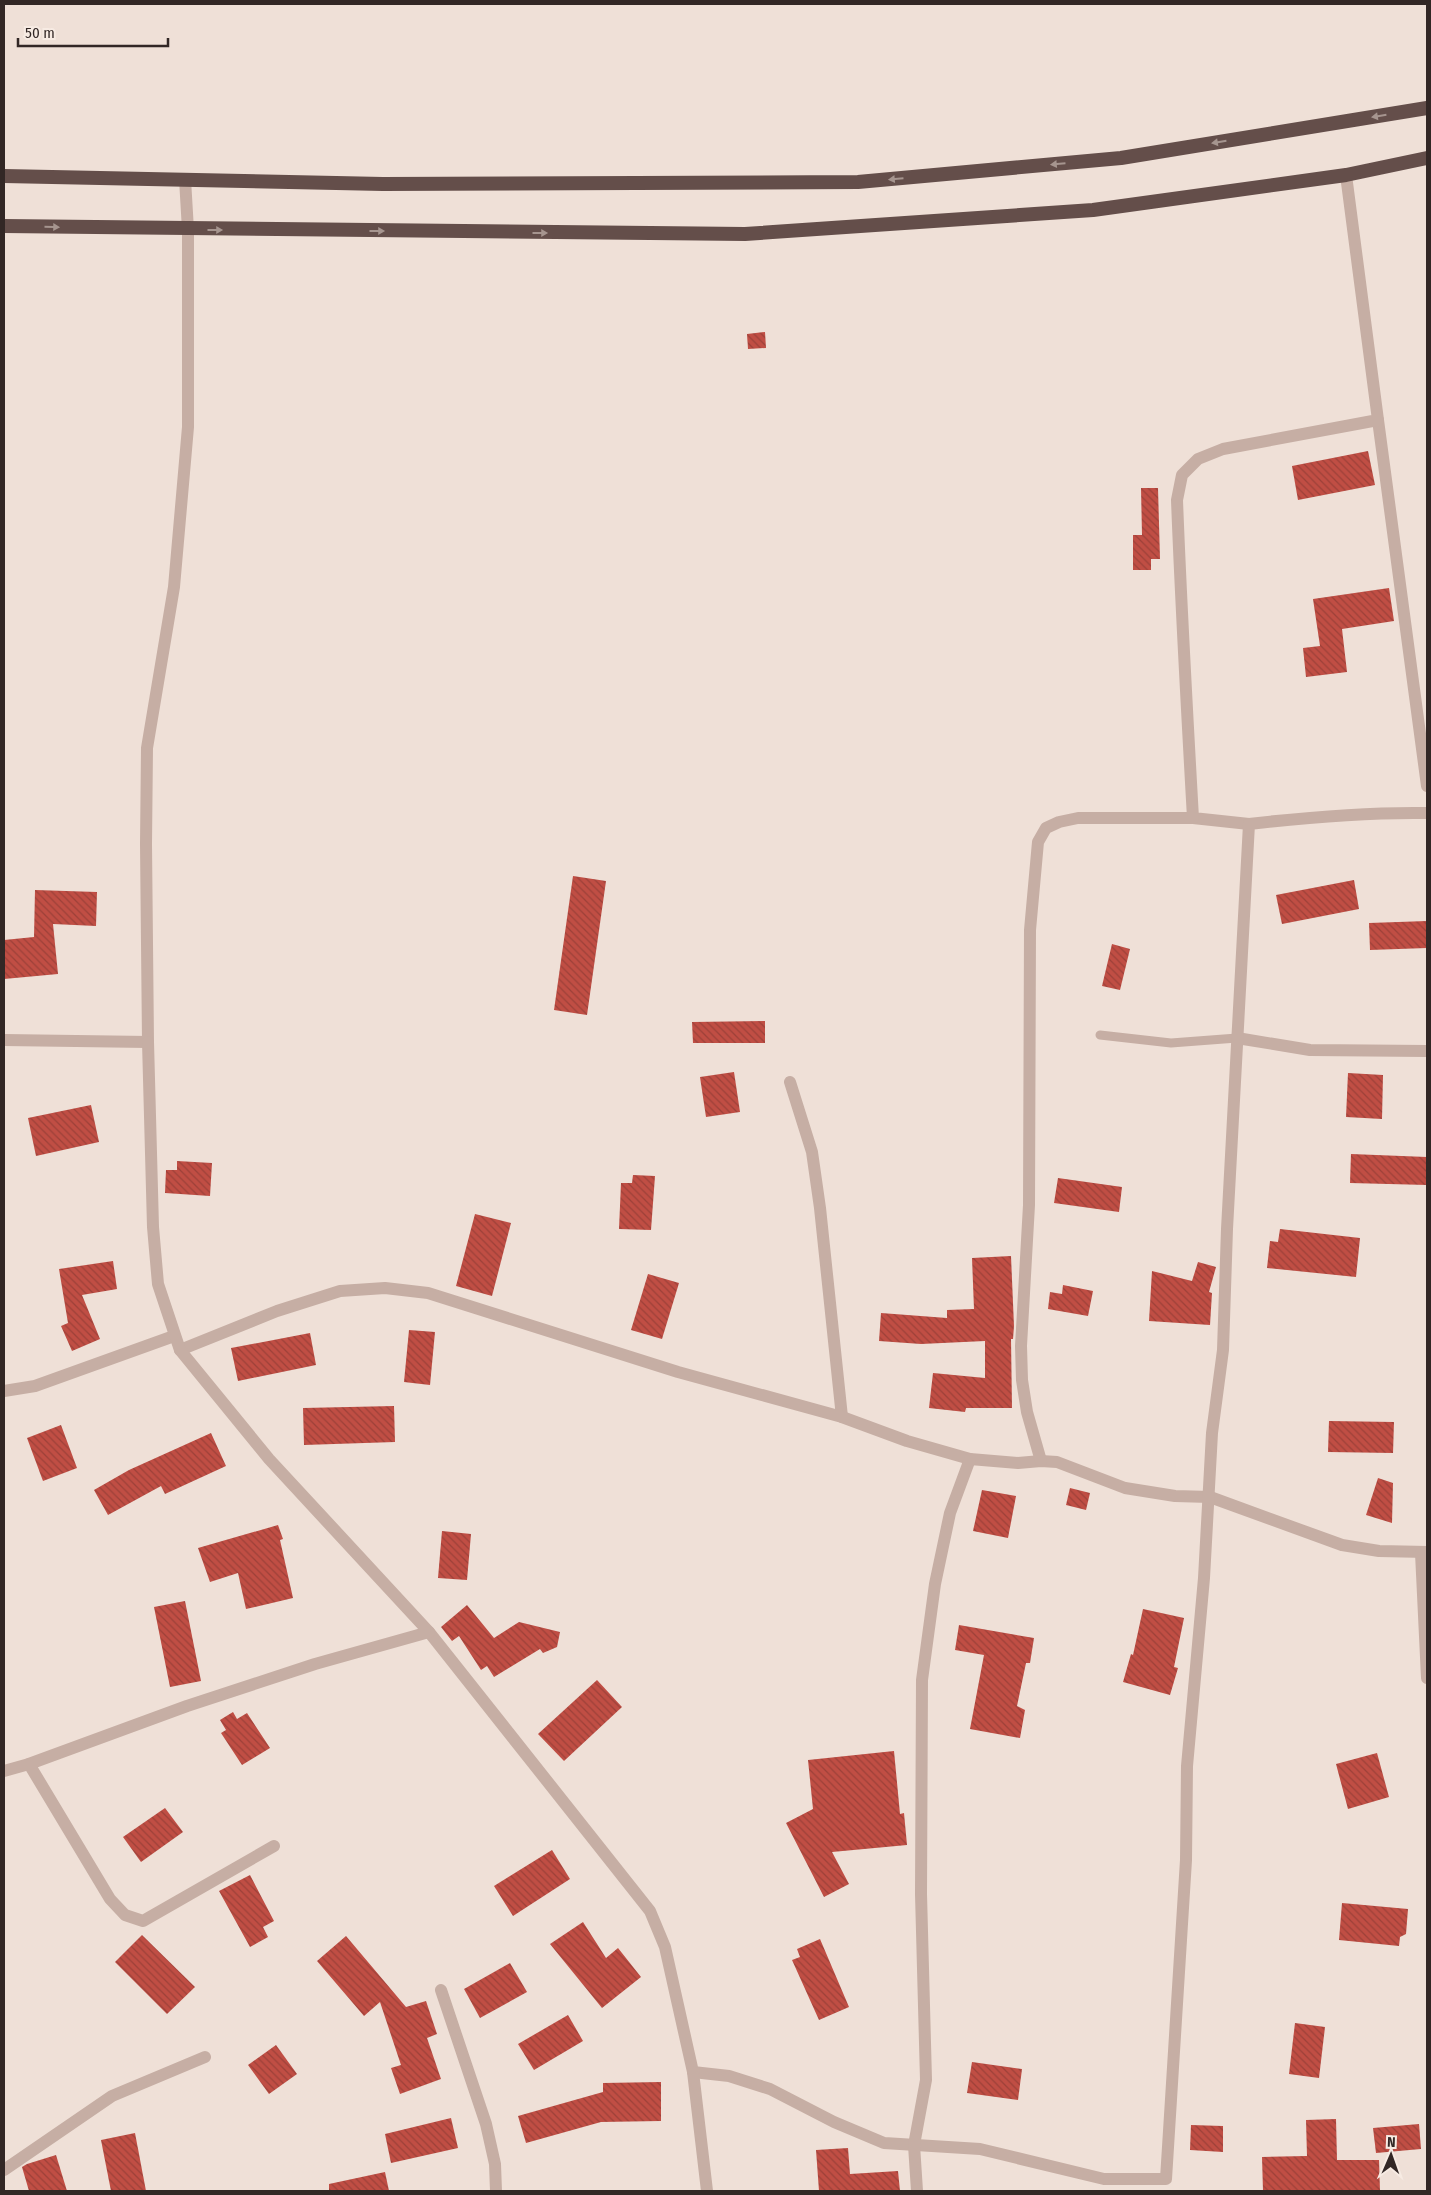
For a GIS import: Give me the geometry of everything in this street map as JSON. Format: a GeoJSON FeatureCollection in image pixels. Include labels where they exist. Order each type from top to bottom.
{"type":"FeatureCollection","features":[{"type":"Feature","properties":{"kind":"highway"},"geometry":{"type":"LineString","coordinates":[[4,176],[383,184],[858,182],[1120,158],[1427,108]]}},
{"type":"Feature","properties":{"kind":"highway"},"geometry":{"type":"LineString","coordinates":[[4,226],[188,230],[745,234],[1092,210],[1346,174],[1427,158]]}},
{"type":"Feature","properties":{"kind":"street"},"geometry":{"type":"LineString","coordinates":[[1346,174],[1427,786]]}},
{"type":"Feature","properties":{"kind":"street"},"geometry":{"type":"LineString","coordinates":[[185,179],[188,230],[188,428],[174,587],[147,748],[148,1042],[153,1226],[158,1284],[180,1350],[269,1459],[429,1632],[650,1911],[665,1947],[693,2072],[707,2191]]}},
{"type":"Feature","properties":{"kind":"street"},"geometry":{"type":"LineString","coordinates":[[1193,818],[1187,734],[1177,500],[1182,475],[1198,459],[1223,449],[1378,420]]}},
{"type":"Feature","properties":{"kind":"street"},"geometry":{"type":"LineString","coordinates":[[1041,1461],[1027,1412],[1022,1380],[1021,1346],[1029,1205],[1030,930],[1038,842],[1046,828],[1058,822],[1078,818],[1193,818],[1249,824],[1313,816],[1361,813],[1427,814]]}},
{"type":"Feature","properties":{"kind":"street"},"geometry":{"type":"LineString","coordinates":[[693,2072],[729,2076],[770,2089],[834,2122],[884,2143],[980,2149],[1104,2178],[1166,2185],[1186,1860],[1187,1766],[1210,1498],[1212,1433],[1223,1350],[1236,1038],[1249,824]]}},
{"type":"Feature","properties":{"kind":"street"},"geometry":{"type":"LineString","coordinates":[[1236,1038],[1310,1050],[1427,1051]]}},
{"type":"Feature","properties":{"kind":"street"},"geometry":{"type":"LineString","coordinates":[[4,1040],[148,1042]]}},
{"type":"Feature","properties":{"kind":"street"},"geometry":{"type":"LineString","coordinates":[[790,1082],[812,1152],[820,1208],[842,1417]]}},
{"type":"Feature","properties":{"kind":"street"},"geometry":{"type":"LineString","coordinates":[[180,1350],[277,1311],[340,1291],[384,1288],[428,1293],[678,1372],[842,1417],[907,1441],[970,1459],[1018,1463],[1057,1462],[1077,1468],[1125,1488],[1174,1496],[1210,1498],[1342,1545],[1379,1551],[1424,1553],[1427,1678]]}},
{"type":"Feature","properties":{"kind":"street"},"geometry":{"type":"LineString","coordinates":[[4,1391],[35,1386],[174,1336]]}},
{"type":"Feature","properties":{"kind":"street"},"geometry":{"type":"LineString","coordinates":[[917,2191],[914,2145],[926,2080],[921,1894],[922,1680],[935,1584],[950,1513],[970,1459]]}},
{"type":"Feature","properties":{"kind":"street"},"geometry":{"type":"LineString","coordinates":[[4,1771],[29,1764],[187,1706],[315,1664],[429,1632]]}},
{"type":"Feature","properties":{"kind":"street"},"geometry":{"type":"LineString","coordinates":[[29,1764],[110,1899],[125,1914],[143,1922],[274,1846]]}},
{"type":"Feature","properties":{"kind":"street"},"geometry":{"type":"LineString","coordinates":[[441,1990],[486,2124],[496,2164],[496,2191]]}},
{"type":"Feature","properties":{"kind":"street"},"geometry":{"type":"LineString","coordinates":[[4,2170],[112,2096],[205,2057]]}},
{"type":"Feature","properties":{"kind":"lane"},"geometry":{"type":"LineString","coordinates":[[1100,1035],[1171,1043],[1236,1038]]}},
{"type":"Feature","properties":{"kind":"building"},"geometry":{"type":"Polygon","coordinates":[[[765,332],[766,348],[748,349],[747,334],[765,332]]]}},
{"type":"Feature","properties":{"kind":"building"},"geometry":{"type":"Polygon","coordinates":[[[1368,451],[1375,485],[1298,500],[1292,466],[1368,451]]]}},
{"type":"Feature","properties":{"kind":"building"},"geometry":{"type":"Polygon","coordinates":[[[1141,488],[1158,488],[1160,559],[1151,559],[1151,570],[1133,570],[1133,535],[1142,535],[1141,488]]]}},
{"type":"Feature","properties":{"kind":"building"},"geometry":{"type":"Polygon","coordinates":[[[1389,588],[1394,621],[1342,629],[1347,672],[1306,677],[1303,648],[1320,646],[1313,599],[1389,588]]]}},
{"type":"Feature","properties":{"kind":"building"},"geometry":{"type":"Polygon","coordinates":[[[573,876],[606,881],[587,1015],[554,1010],[573,876]]]}},
{"type":"Feature","properties":{"kind":"building"},"geometry":{"type":"Polygon","coordinates":[[[1354,880],[1359,909],[1282,924],[1276,895],[1354,880]]]}},
{"type":"Feature","properties":{"kind":"building"},"geometry":{"type":"Polygon","coordinates":[[[35,890],[97,892],[96,926],[53,924],[58,974],[4,979],[4,940],[34,937],[35,890]]]}},
{"type":"Feature","properties":{"kind":"building"},"geometry":{"type":"Polygon","coordinates":[[[1427,921],[1427,948],[1370,950],[1369,923],[1427,921]]]}},
{"type":"Feature","properties":{"kind":"building"},"geometry":{"type":"Polygon","coordinates":[[[1112,944],[1130,949],[1120,990],[1102,986],[1112,944]]]}},
{"type":"Feature","properties":{"kind":"building"},"geometry":{"type":"Polygon","coordinates":[[[765,1021],[765,1043],[693,1043],[692,1022],[765,1021]]]}},
{"type":"Feature","properties":{"kind":"building"},"geometry":{"type":"Polygon","coordinates":[[[734,1072],[740,1112],[706,1117],[700,1077],[734,1072]]]}},
{"type":"Feature","properties":{"kind":"building"},"geometry":{"type":"Polygon","coordinates":[[[1348,1073],[1383,1075],[1382,1119],[1346,1117],[1348,1073]]]}},
{"type":"Feature","properties":{"kind":"building"},"geometry":{"type":"Polygon","coordinates":[[[91,1105],[99,1142],[36,1156],[28,1118],[91,1105]]]}},
{"type":"Feature","properties":{"kind":"building"},"geometry":{"type":"Polygon","coordinates":[[[1351,1154],[1427,1157],[1427,1185],[1350,1183],[1351,1154]]]}},
{"type":"Feature","properties":{"kind":"building"},"geometry":{"type":"Polygon","coordinates":[[[177,1161],[212,1163],[210,1196],[165,1193],[166,1170],[177,1170],[177,1161]]]}},
{"type":"Feature","properties":{"kind":"building"},"geometry":{"type":"Polygon","coordinates":[[[633,1175],[655,1176],[651,1230],[619,1229],[621,1183],[632,1183],[633,1175]]]}},
{"type":"Feature","properties":{"kind":"building"},"geometry":{"type":"Polygon","coordinates":[[[1058,1178],[1122,1187],[1119,1212],[1054,1203],[1058,1178]]]}},
{"type":"Feature","properties":{"kind":"building"},"geometry":{"type":"Polygon","coordinates":[[[475,1214],[511,1223],[492,1296],[456,1286],[475,1214]]]}},
{"type":"Feature","properties":{"kind":"building"},"geometry":{"type":"Polygon","coordinates":[[[1280,1229],[1360,1238],[1356,1277],[1267,1268],[1270,1241],[1278,1242],[1280,1229]]]}},
{"type":"Feature","properties":{"kind":"building"},"geometry":{"type":"Polygon","coordinates":[[[1011,1256],[1014,1326],[1013,1339],[1011,1339],[1012,1408],[966,1408],[965,1412],[929,1408],[933,1373],[985,1378],[985,1341],[921,1344],[879,1341],[881,1313],[947,1318],[947,1310],[974,1309],[972,1258],[1011,1256]]]}},
{"type":"Feature","properties":{"kind":"building"},"geometry":{"type":"Polygon","coordinates":[[[113,1261],[117,1289],[82,1295],[100,1339],[72,1351],[61,1326],[68,1323],[59,1269],[113,1261]]]}},
{"type":"Feature","properties":{"kind":"building"},"geometry":{"type":"Polygon","coordinates":[[[1198,1262],[1216,1267],[1209,1292],[1212,1293],[1210,1325],[1149,1321],[1152,1271],[1192,1281],[1198,1262]]]}},
{"type":"Feature","properties":{"kind":"building"},"geometry":{"type":"Polygon","coordinates":[[[648,1274],[679,1283],[662,1339],[631,1330],[648,1274]]]}},
{"type":"Feature","properties":{"kind":"building"},"geometry":{"type":"Polygon","coordinates":[[[1063,1285],[1093,1291],[1088,1316],[1048,1309],[1050,1292],[1062,1294],[1063,1285]]]}},
{"type":"Feature","properties":{"kind":"building"},"geometry":{"type":"Polygon","coordinates":[[[409,1330],[435,1332],[430,1385],[404,1382],[409,1330]]]}},
{"type":"Feature","properties":{"kind":"building"},"geometry":{"type":"Polygon","coordinates":[[[310,1333],[316,1365],[238,1381],[231,1348],[310,1333]]]}},
{"type":"Feature","properties":{"kind":"building"},"geometry":{"type":"Polygon","coordinates":[[[394,1406],[395,1442],[304,1445],[303,1408],[394,1406]]]}},
{"type":"Feature","properties":{"kind":"building"},"geometry":{"type":"Polygon","coordinates":[[[1329,1421],[1394,1422],[1393,1453],[1328,1452],[1329,1421]]]}},
{"type":"Feature","properties":{"kind":"building"},"geometry":{"type":"Polygon","coordinates":[[[61,1425],[77,1468],[43,1481],[27,1438],[61,1425]]]}},
{"type":"Feature","properties":{"kind":"building"},"geometry":{"type":"Polygon","coordinates":[[[211,1433],[226,1466],[165,1494],[161,1486],[108,1515],[94,1490],[129,1470],[211,1433]]]}},
{"type":"Feature","properties":{"kind":"building"},"geometry":{"type":"Polygon","coordinates":[[[1378,1478],[1393,1483],[1392,1523],[1366,1515],[1378,1478]]]}},
{"type":"Feature","properties":{"kind":"building"},"geometry":{"type":"Polygon","coordinates":[[[1070,1488],[1090,1493],[1086,1510],[1066,1505],[1070,1488]]]}},
{"type":"Feature","properties":{"kind":"building"},"geometry":{"type":"Polygon","coordinates":[[[982,1490],[1016,1496],[1008,1538],[973,1531],[982,1490]]]}},
{"type":"Feature","properties":{"kind":"building"},"geometry":{"type":"Polygon","coordinates":[[[278,1525],[283,1539],[280,1540],[293,1598],[246,1609],[238,1573],[210,1582],[198,1548],[278,1525]]]}},
{"type":"Feature","properties":{"kind":"building"},"geometry":{"type":"Polygon","coordinates":[[[442,1531],[471,1534],[467,1580],[438,1578],[442,1531]]]}},
{"type":"Feature","properties":{"kind":"building"},"geometry":{"type":"Polygon","coordinates":[[[185,1601],[201,1681],[170,1687],[154,1607],[185,1601]]]}},
{"type":"Feature","properties":{"kind":"building"},"geometry":{"type":"Polygon","coordinates":[[[467,1605],[494,1638],[519,1622],[560,1632],[557,1647],[543,1653],[540,1649],[494,1677],[487,1666],[481,1670],[459,1636],[452,1641],[441,1627],[467,1605]]]}},
{"type":"Feature","properties":{"kind":"building"},"geometry":{"type":"Polygon","coordinates":[[[1143,1609],[1184,1618],[1174,1667],[1178,1668],[1170,1695],[1123,1682],[1131,1654],[1133,1655],[1143,1609]]]}},
{"type":"Feature","properties":{"kind":"building"},"geometry":{"type":"Polygon","coordinates":[[[959,1625],[1034,1638],[1030,1663],[1026,1663],[1017,1706],[1025,1710],[1020,1738],[970,1729],[984,1655],[955,1650],[959,1625]]]}},
{"type":"Feature","properties":{"kind":"building"},"geometry":{"type":"Polygon","coordinates":[[[597,1680],[622,1707],[564,1761],[538,1734],[597,1680]]]}},
{"type":"Feature","properties":{"kind":"building"},"geometry":{"type":"Polygon","coordinates":[[[233,1712],[237,1719],[247,1713],[270,1748],[242,1765],[221,1733],[226,1730],[220,1720],[233,1712]]]}},
{"type":"Feature","properties":{"kind":"building"},"geometry":{"type":"Polygon","coordinates":[[[894,1751],[900,1814],[904,1813],[907,1845],[832,1852],[849,1884],[824,1897],[786,1823],[813,1809],[808,1760],[894,1751]]]}},
{"type":"Feature","properties":{"kind":"building"},"geometry":{"type":"Polygon","coordinates":[[[1377,1753],[1389,1797],[1348,1809],[1336,1764],[1377,1753]]]}},
{"type":"Feature","properties":{"kind":"building"},"geometry":{"type":"Polygon","coordinates":[[[165,1808],[183,1832],[141,1862],[123,1837],[165,1808]]]}},
{"type":"Feature","properties":{"kind":"building"},"geometry":{"type":"Polygon","coordinates":[[[552,1850],[570,1879],[513,1916],[494,1886],[552,1850]]]}},
{"type":"Feature","properties":{"kind":"building"},"geometry":{"type":"Polygon","coordinates":[[[250,1875],[274,1921],[263,1927],[268,1937],[250,1947],[219,1891],[250,1875]]]}},
{"type":"Feature","properties":{"kind":"building"},"geometry":{"type":"Polygon","coordinates":[[[1342,1903],[1408,1909],[1406,1934],[1400,1937],[1399,1946],[1339,1940],[1342,1903]]]}},
{"type":"Feature","properties":{"kind":"building"},"geometry":{"type":"Polygon","coordinates":[[[583,1922],[606,1958],[618,1948],[641,1977],[602,2008],[550,1944],[583,1922]]]}},
{"type":"Feature","properties":{"kind":"building"},"geometry":{"type":"Polygon","coordinates":[[[142,1935],[195,1987],[167,2014],[115,1962],[142,1935]]]}},
{"type":"Feature","properties":{"kind":"building"},"geometry":{"type":"Polygon","coordinates":[[[346,1936],[406,2007],[426,2001],[437,2034],[427,2038],[441,2079],[400,2094],[391,2068],[401,2065],[380,2002],[364,2016],[317,1961],[346,1936]]]}},
{"type":"Feature","properties":{"kind":"building"},"geometry":{"type":"Polygon","coordinates":[[[820,1939],[849,2007],[819,2020],[792,1960],[800,1957],[797,1949],[820,1939]]]}},
{"type":"Feature","properties":{"kind":"building"},"geometry":{"type":"Polygon","coordinates":[[[510,1963],[527,1992],[480,2018],[464,1989],[510,1963]]]}},
{"type":"Feature","properties":{"kind":"building"},"geometry":{"type":"Polygon","coordinates":[[[568,2015],[583,2041],[534,2070],[518,2044],[568,2015]]]}},
{"type":"Feature","properties":{"kind":"building"},"geometry":{"type":"Polygon","coordinates":[[[1295,2023],[1325,2027],[1319,2078],[1289,2074],[1295,2023]]]}},
{"type":"Feature","properties":{"kind":"building"},"geometry":{"type":"Polygon","coordinates":[[[276,2045],[297,2074],[269,2094],[248,2065],[276,2045]]]}},
{"type":"Feature","properties":{"kind":"building"},"geometry":{"type":"Polygon","coordinates":[[[972,2062],[1022,2069],[1018,2100],[967,2093],[972,2062]]]}},
{"type":"Feature","properties":{"kind":"building"},"geometry":{"type":"Polygon","coordinates":[[[661,2082],[661,2121],[601,2122],[526,2143],[518,2116],[603,2092],[603,2083],[661,2082]]]}},
{"type":"Feature","properties":{"kind":"building"},"geometry":{"type":"Polygon","coordinates":[[[451,2118],[458,2148],[391,2163],[385,2134],[451,2118]]]}},
{"type":"Feature","properties":{"kind":"building"},"geometry":{"type":"Polygon","coordinates":[[[1336,2119],[1337,2160],[1379,2160],[1380,2191],[1263,2191],[1262,2157],[1307,2156],[1306,2120],[1336,2119]]]}},
{"type":"Feature","properties":{"kind":"building"},"geometry":{"type":"Polygon","coordinates":[[[1419,2124],[1421,2149],[1376,2153],[1373,2128],[1419,2124]]]}},
{"type":"Feature","properties":{"kind":"building"},"geometry":{"type":"Polygon","coordinates":[[[1191,2125],[1223,2126],[1223,2152],[1190,2150],[1191,2125]]]}},
{"type":"Feature","properties":{"kind":"building"},"geometry":{"type":"Polygon","coordinates":[[[135,2133],[146,2191],[111,2191],[101,2140],[135,2133]]]}},
{"type":"Feature","properties":{"kind":"building"},"geometry":{"type":"Polygon","coordinates":[[[848,2148],[850,2174],[898,2171],[900,2191],[819,2191],[816,2150],[848,2148]]]}},
{"type":"Feature","properties":{"kind":"building"},"geometry":{"type":"Polygon","coordinates":[[[56,2155],[67,2191],[29,2191],[22,2167],[56,2155]]]}},
{"type":"Feature","properties":{"kind":"building"},"geometry":{"type":"Polygon","coordinates":[[[385,2172],[389,2191],[329,2191],[329,2184],[385,2172]]]}}]}
